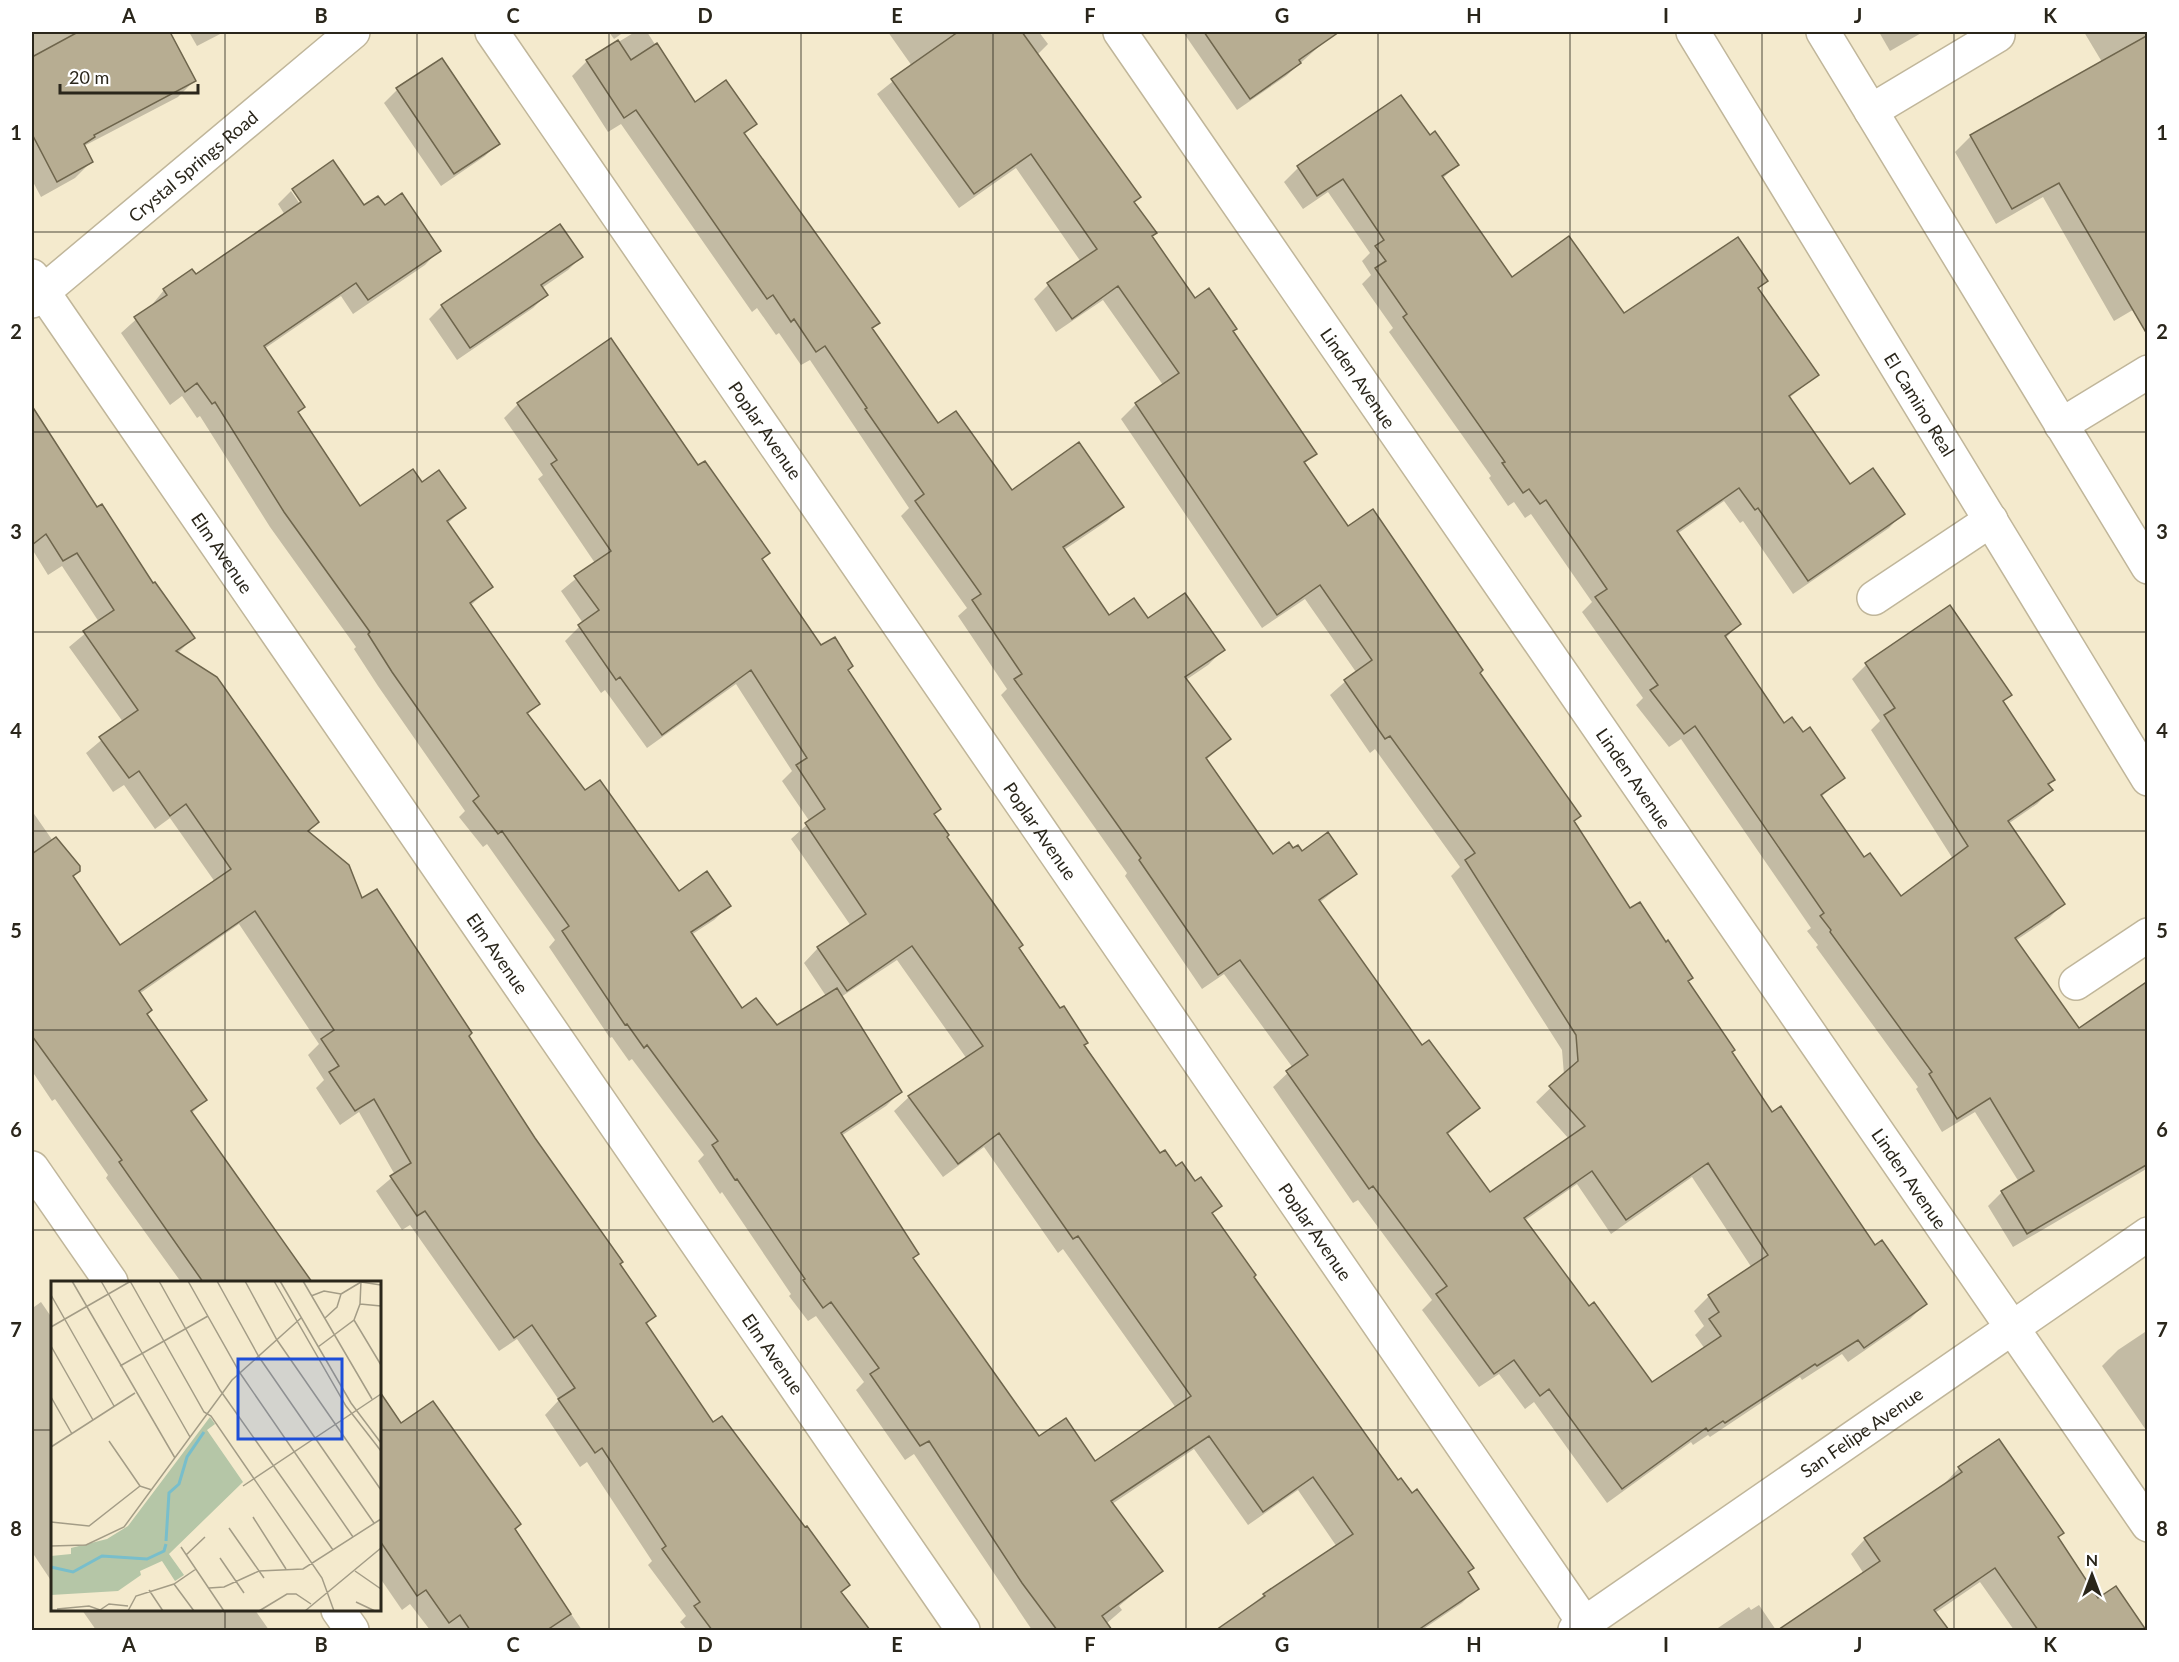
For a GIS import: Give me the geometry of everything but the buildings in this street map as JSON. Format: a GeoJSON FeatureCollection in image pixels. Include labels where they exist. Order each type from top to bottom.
{"type":"FeatureCollection","features":[{"type":"Feature","properties":{"kind":"street","name":"Crystal Springs Road"},"geometry":{"type":"LineString","coordinates":[[35,290],[352,32]]}},
{"type":"Feature","properties":{"kind":"street","name":"Poplar Avenue"},"geometry":{"type":"LineString","coordinates":[[492,32],[1583,1628]]}},
{"type":"Feature","properties":{"kind":"street","name":"Linden Avenue"},"geometry":{"type":"LineString","coordinates":[[1120,32],[2148,1525]]}},
{"type":"Feature","properties":{"kind":"street","name":"El Camino Real"},"geometry":{"type":"LineString","coordinates":[[1693,32],[2148,779]]}},
{"type":"Feature","properties":{"kind":"street"},"geometry":{"type":"LineString","coordinates":[[1823,32],[2148,567]]}},
{"type":"Feature","properties":{"kind":"street"},"geometry":{"type":"LineString","coordinates":[[1872,111],[1998,35]]}},
{"type":"Feature","properties":{"kind":"street","name":"Elm Avenue"},"geometry":{"type":"LineString","coordinates":[[35,290],[963,1630]]}},
{"type":"Feature","properties":{"kind":"street"},"geometry":{"type":"LineString","coordinates":[[2061,425],[2148,372]]}},
{"type":"Feature","properties":{"kind":"street"},"geometry":{"type":"LineString","coordinates":[[1874,598],[1991,520]]}},
{"type":"Feature","properties":{"kind":"street"},"geometry":{"type":"LineString","coordinates":[[2076,983],[2148,936]]}},
{"type":"Feature","properties":{"kind":"street"},"geometry":{"type":"LineString","coordinates":[[32,1168],[110,1281]]}},
{"type":"Feature","properties":{"kind":"street","name":"San Felipe Avenue"},"geometry":{"type":"LineString","coordinates":[[1583,1628],[2148,1234]]}},
{"type":"Feature","properties":{"kind":"street"},"geometry":{"type":"LineString","coordinates":[[339,1611],[352,1630]]}}]}
